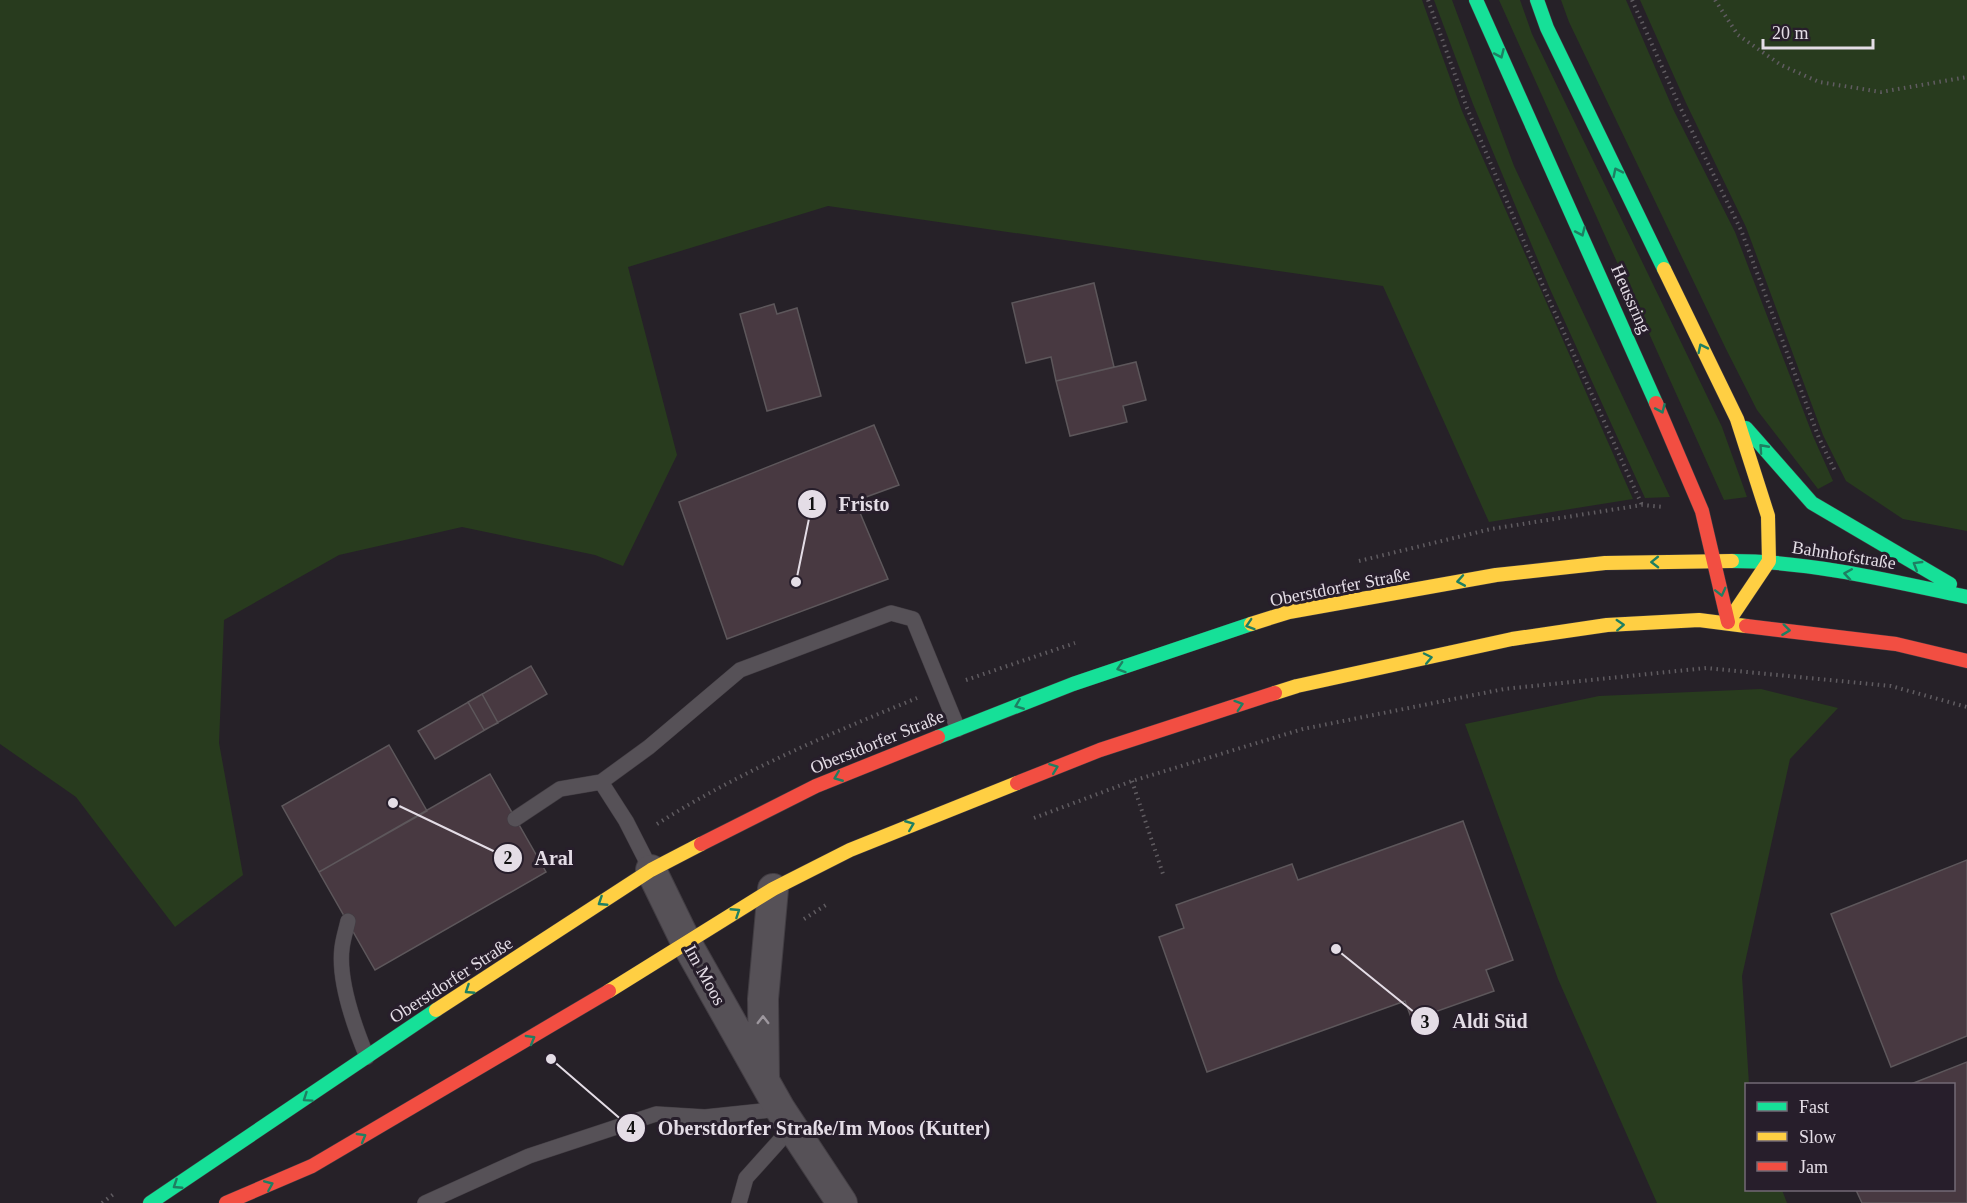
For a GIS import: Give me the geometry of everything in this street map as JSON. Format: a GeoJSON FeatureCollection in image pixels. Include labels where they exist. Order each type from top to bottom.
{"type":"FeatureCollection","features":[{"type":"Feature","properties":{"kind":"main road","name":"Heussring"},"geometry":{"type":"LineString","coordinates":[[1476,0],[1676,446],[1702,511],[1728,622]]}},
{"type":"Feature","properties":{"kind":"main road"},"geometry":{"type":"LineString","coordinates":[[1537,0],[1547,28],[1737,419],[1768,516],[1769,561],[1728,622]]}},
{"type":"Feature","properties":{"kind":"main road"},"geometry":{"type":"LineString","coordinates":[[1737,419],[1812,503],[1967,596]]}},
{"type":"Feature","properties":{"kind":"main road","name":"Bahnhofstraße"},"geometry":{"type":"LineString","coordinates":[[1713,561],[1769,561],[1967,596]]}},
{"type":"Feature","properties":{"kind":"main road","name":"Oberstdorfer Straße"},"geometry":{"type":"LineString","coordinates":[[150,1203],[651,870],[816,786],[1074,684],[1289,612],[1496,575],[1605,563],[1713,561]]}},
{"type":"Feature","properties":{"kind":"main road"},"geometry":{"type":"LineString","coordinates":[[226,1203],[312,1166],[537,1035],[687,944],[773,888],[850,850],[1100,750],[1297,687],[1512,639],[1607,625],[1700,620],[1896,644],[1967,662]]}},
{"type":"Feature","properties":{"kind":"street","name":"Im Moos"},"geometry":{"type":"LineString","coordinates":[[651,870],[687,944],[785,1119],[842,1203]]}},
{"type":"Feature","properties":{"kind":"street","name":"Im Moos"},"geometry":{"type":"LineString","coordinates":[[764,1078],[763,999],[773,888]]}},
{"type":"Feature","properties":{"kind":"lane"},"geometry":{"type":"LineString","coordinates":[[515,819],[560,789],[602,782],[649,747],[740,670],[891,613],[913,618],[958,729]]}},
{"type":"Feature","properties":{"kind":"lane"},"geometry":{"type":"LineString","coordinates":[[602,782],[626,821],[651,870]]}},
{"type":"Feature","properties":{"kind":"lane"},"geometry":{"type":"LineString","coordinates":[[348,921],[341,950],[344,982],[354,1026],[367,1057]]}},
{"type":"Feature","properties":{"kind":"lane"},"geometry":{"type":"LineString","coordinates":[[425,1203],[529,1156],[656,1114],[785,1119]]}},
{"type":"Feature","properties":{"kind":"lane"},"geometry":{"type":"LineString","coordinates":[[739,1203],[746,1178],[785,1119]]}},
{"type":"Feature","properties":{"kind":"path"},"geometry":{"type":"LineString","coordinates":[[1428,0],[1467,108],[1546,293],[1642,505]]}},
{"type":"Feature","properties":{"kind":"path"},"geometry":{"type":"LineString","coordinates":[[1632,0],[1680,107],[1741,230],[1819,438],[1837,475]]}},
{"type":"Feature","properties":{"kind":"path"},"geometry":{"type":"LineString","coordinates":[[1715,0],[1738,35],[1781,64],[1819,82],[1881,92],[1967,77]]}},
{"type":"Feature","properties":{"kind":"path"},"geometry":{"type":"LineString","coordinates":[[1033,818],[1132,781],[1303,729],[1504,689],[1706,668],[1891,686],[1967,707]]}},
{"type":"Feature","properties":{"kind":"path"},"geometry":{"type":"LineString","coordinates":[[1132,781],[1164,877]]}},
{"type":"Feature","properties":{"kind":"path"},"geometry":{"type":"LineString","coordinates":[[769,941],[829,903]]}},
{"type":"Feature","properties":{"kind":"green space"},"geometry":{"type":"Polygon","coordinates":[[[0,0],[1422,0],[1462,111],[1633,499],[1489,522],[1383,286],[828,206],[628,267],[677,455],[623,566],[595,555],[462,527],[339,555],[224,620],[219,743],[243,875],[175,927],[76,797],[0,744],[0,0]]]}},
{"type":"Feature","properties":{"kind":"green space"},"geometry":{"type":"Polygon","coordinates":[[[1434,0],[1452,0],[1514,166],[1670,497],[1645,498],[1550,289],[1473,104],[1434,0]]]}},
{"type":"Feature","properties":{"kind":"green space"},"geometry":{"type":"Polygon","coordinates":[[[1499,0],[1520,0],[1532,34],[1722,427],[1747,497],[1724,500],[1499,0]]]}},
{"type":"Feature","properties":{"kind":"green space"},"geometry":{"type":"Polygon","coordinates":[[[1561,0],[1626,0],[1673,109],[1735,232],[1813,436],[1833,481],[1818,489],[1757,410],[1569,22],[1561,0]]]}},
{"type":"Feature","properties":{"kind":"green space"},"geometry":{"type":"Polygon","coordinates":[[[1640,0],[1967,0],[1967,531],[1903,519],[1846,481],[1823,435],[1746,227],[1686,103],[1640,0]]]}},
{"type":"Feature","properties":{"kind":"green space"},"geometry":{"type":"Polygon","coordinates":[[[1761,689],[1838,708],[1790,759],[1742,976],[1749,1083],[1745,1083],[1745,1191],[1782,1191],[1787,1203],[1657,1203],[1558,979],[1465,724],[1599,696],[1761,689]]]}},
{"type":"Feature","properties":{"kind":"building"},"geometry":{"type":"Polygon","coordinates":[[[1094,283],[1114,367],[1056,381],[1051,357],[1026,363],[1012,303],[1094,283]]]}},
{"type":"Feature","properties":{"kind":"building"},"geometry":{"type":"Polygon","coordinates":[[[774,304],[777,314],[797,308],[821,396],[767,411],[740,314],[774,304]]]}},
{"type":"Feature","properties":{"kind":"building"},"geometry":{"type":"Polygon","coordinates":[[[1136,362],[1146,400],[1123,406],[1127,422],[1070,436],[1056,381],[1136,362]]]}},
{"type":"Feature","properties":{"kind":"building"},"geometry":{"type":"Polygon","coordinates":[[[874,425],[899,485],[855,501],[888,579],[727,639],[679,502],[874,425]]]}},
{"type":"Feature","properties":{"kind":"building"},"geometry":{"type":"Polygon","coordinates":[[[531,666],[547,694],[435,759],[418,731],[531,666]]]}},
{"type":"Feature","properties":{"kind":"building"},"geometry":{"type":"Polygon","coordinates":[[[482,694],[498,723],[484,730],[468,702],[482,694]]]}},
{"type":"Feature","properties":{"kind":"building"},"geometry":{"type":"Polygon","coordinates":[[[389,745],[427,811],[319,872],[282,806],[389,745]]]}},
{"type":"Feature","properties":{"kind":"building"},"geometry":{"type":"Polygon","coordinates":[[[490,774],[546,872],[375,970],[319,872],[490,774]]]}},
{"type":"Feature","properties":{"kind":"building"},"geometry":{"type":"Polygon","coordinates":[[[1463,821],[1513,960],[1486,970],[1494,991],[1412,1020],[1405,1001],[1207,1072],[1159,937],[1184,928],[1176,905],[1292,864],[1298,880],[1463,821]]]}},
{"type":"Feature","properties":{"kind":"building"},"geometry":{"type":"Polygon","coordinates":[[[1967,860],[1967,1036],[1891,1067],[1831,914],[1967,860]]]}},
{"type":"Feature","properties":{"kind":"building"},"geometry":{"type":"Polygon","coordinates":[[[1967,1062],[1967,1203],[1862,1203],[1856,1191],[1955,1191],[1955,1083],[1914,1083],[1967,1062]]]}},
{"type":"Feature","properties":{"kind":"traffic: fast"},"geometry":{"type":"LineString","coordinates":[[1476,0],[1656,403]]}},
{"type":"Feature","properties":{"kind":"traffic: fast"},"geometry":{"type":"LineString","coordinates":[[1537,0],[1547,28],[1664,269]]}},
{"type":"Feature","properties":{"kind":"traffic: fast"},"geometry":{"type":"LineString","coordinates":[[1746,428],[1812,503],[1950,584]]}},
{"type":"Feature","properties":{"kind":"traffic: fast"},"geometry":{"type":"LineString","coordinates":[[1732,561],[1820,568],[1967,597]]}},
{"type":"Feature","properties":{"kind":"traffic: fast"},"geometry":{"type":"LineString","coordinates":[[938,737],[1073,684],[1251,624]]}},
{"type":"Feature","properties":{"kind":"traffic: fast"},"geometry":{"type":"LineString","coordinates":[[150,1203],[436,1010]]}},
{"type":"Feature","properties":{"kind":"traffic: slow"},"geometry":{"type":"LineString","coordinates":[[1664,269],[1737,419],[1768,516],[1769,561]]}},
{"type":"Feature","properties":{"kind":"traffic: slow"},"geometry":{"type":"LineString","coordinates":[[1251,624],[1289,612],[1496,575],[1605,563],[1732,561]]}},
{"type":"Feature","properties":{"kind":"traffic: slow"},"geometry":{"type":"LineString","coordinates":[[1728,622],[1769,561]]}},
{"type":"Feature","properties":{"kind":"traffic: slow"},"geometry":{"type":"LineString","coordinates":[[1275,693],[1297,686],[1512,639],[1607,625],[1699,620],[1746,626]]}},
{"type":"Feature","properties":{"kind":"traffic: slow"},"geometry":{"type":"LineString","coordinates":[[609,991],[773,889],[850,850],[1017,783]]}},
{"type":"Feature","properties":{"kind":"traffic: slow"},"geometry":{"type":"LineString","coordinates":[[436,1010],[651,870],[701,844]]}},
{"type":"Feature","properties":{"kind":"traffic: jam"},"geometry":{"type":"LineString","coordinates":[[1656,403],[1702,511],[1728,622]]}},
{"type":"Feature","properties":{"kind":"traffic: jam"},"geometry":{"type":"LineString","coordinates":[[1746,626],[1896,644],[1967,661]]}},
{"type":"Feature","properties":{"kind":"traffic: jam"},"geometry":{"type":"LineString","coordinates":[[1017,783],[1100,750],[1275,693]]}},
{"type":"Feature","properties":{"kind":"traffic: jam"},"geometry":{"type":"LineString","coordinates":[[701,844],[816,786],[938,737]]}},
{"type":"Feature","properties":{"kind":"traffic: jam"},"geometry":{"type":"LineString","coordinates":[[226,1203],[312,1166],[609,991]]}},
{"type":"Feature","properties":{"kind":"place","name":"Fristo"},"geometry":{"type":"Point","coordinates":[796,582]}},
{"type":"Feature","properties":{"kind":"place","name":"Aral"},"geometry":{"type":"Point","coordinates":[393,803]}},
{"type":"Feature","properties":{"kind":"place","name":"Aldi Süd"},"geometry":{"type":"Point","coordinates":[1336,949]}},
{"type":"Feature","properties":{"kind":"place","name":"Oberstdorfer Straße/Im Moos (Kutter)"},"geometry":{"type":"Point","coordinates":[551,1059]}}]}
